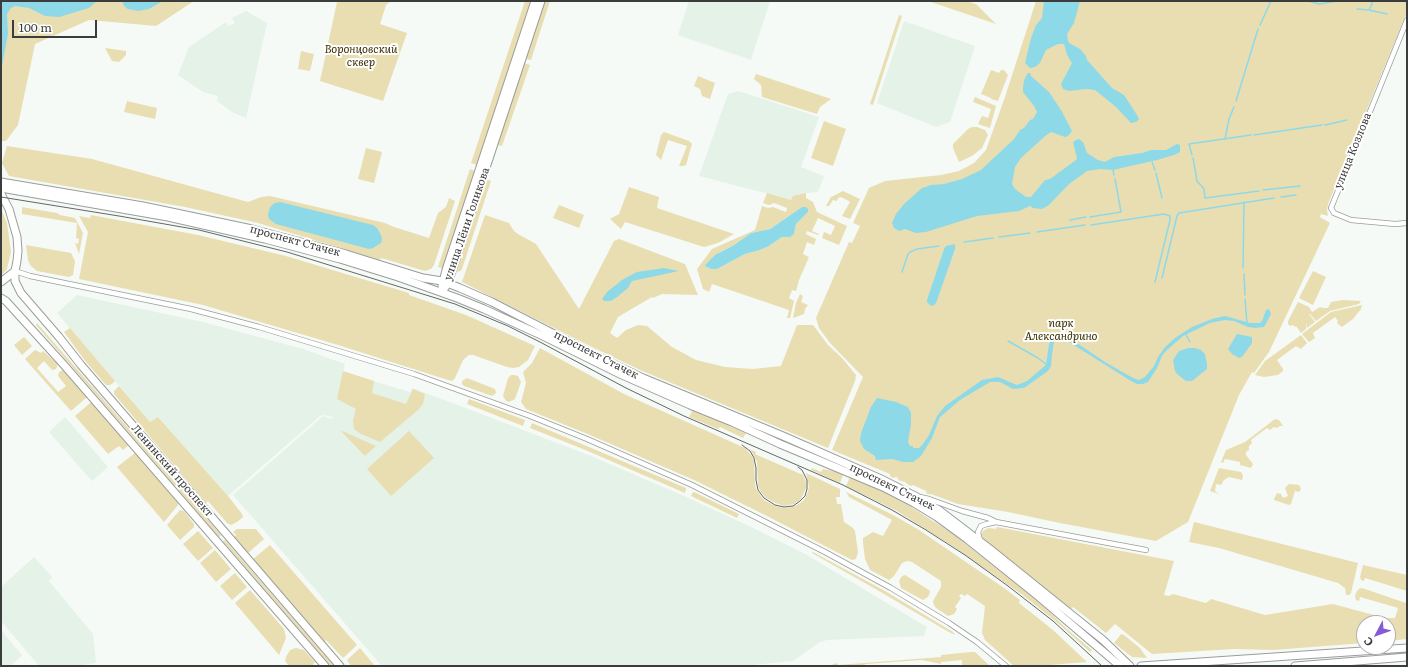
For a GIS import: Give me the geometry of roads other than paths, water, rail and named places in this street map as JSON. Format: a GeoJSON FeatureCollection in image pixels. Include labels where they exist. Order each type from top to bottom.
{"type":"FeatureCollection","features":[{"type":"Feature","properties":{"kind":"main road","name":"улица Лёни Голикова"},"geometry":{"type":"LineString","coordinates":[[442,292],[535,1]]}},
{"type":"Feature","properties":{"kind":"main road","name":"улица Лёни Голикова"},"geometry":{"type":"LineString","coordinates":[[445,282],[541,1]]}},
{"type":"Feature","properties":{"kind":"main road","name":"проспект Стачек"},"geometry":{"type":"LineString","coordinates":[[1,182],[128,203],[252,229],[346,254],[423,278],[445,282],[492,302],[643,378],[783,436],[879,478],[917,497],[939,510],[981,542],[1097,635],[1130,666]]}},
{"type":"Feature","properties":{"kind":"main road","name":"проспект Стачек"},"geometry":{"type":"LineString","coordinates":[[1,188],[215,227],[333,257],[442,292],[510,320],[628,378],[883,487],[914,503],[938,517],[966,539],[1038,596],[1120,666]]}},
{"type":"Feature","properties":{"kind":"main road","name":"Ленинский проспект"},"geometry":{"type":"LineString","coordinates":[[1,194],[9,209],[17,237],[15,281],[21,293],[340,666]]}},
{"type":"Feature","properties":{"kind":"main road"},"geometry":{"type":"LineString","coordinates":[[1,282],[15,271]]}},
{"type":"Feature","properties":{"kind":"main road","name":"Ленинский проспект"},"geometry":{"type":"LineString","coordinates":[[1,298],[64,365],[325,666]]}},
{"type":"Feature","properties":{"kind":"main road"},"geometry":{"type":"LineString","coordinates":[[1141,666],[1407,648]]}},
{"type":"Feature","properties":{"kind":"main road"},"geometry":{"type":"LineString","coordinates":[[1295,666],[1407,657]]}},
{"type":"Feature","properties":{"kind":"street","name":"улица Козлова"},"geometry":{"type":"LineString","coordinates":[[1407,20],[1331,208],[1334,213],[1351,220],[1395,224],[1407,223]]}},
{"type":"Feature","properties":{"kind":"street"},"geometry":{"type":"LineString","coordinates":[[15,271],[30,276],[191,309],[259,328],[414,374],[530,416],[692,485],[819,549],[891,588],[949,623],[977,642],[1006,666]]}},
{"type":"Feature","properties":{"kind":"street"},"geometry":{"type":"LineString","coordinates":[[917,497],[929,499],[996,522],[1146,550]]}},
{"type":"Feature","properties":{"kind":"street"},"geometry":{"type":"LineString","coordinates":[[981,542],[978,532],[981,526],[996,522]]}},
{"type":"Feature","properties":{"kind":"water"},"geometry":{"type":"Polygon","coordinates":[[[1,1],[97,1],[89,8],[59,17],[45,16],[29,8],[15,6],[11,8],[7,14],[8,34],[1,71],[1,1]]]}},
{"type":"Feature","properties":{"kind":"water"},"geometry":{"type":"Polygon","coordinates":[[[122,1],[163,1],[149,9],[138,11],[128,9],[124,6],[122,1]]]}},
{"type":"Feature","properties":{"kind":"water"},"geometry":{"type":"Polygon","coordinates":[[[1044,1],[1080,1],[1074,23],[1067,34],[1068,41],[1080,49],[1086,56],[1087,60],[1112,88],[1124,95],[1139,119],[1136,122],[1131,123],[1116,107],[1095,90],[1086,89],[1069,91],[1063,89],[1061,84],[1072,63],[1067,55],[1064,44],[1058,44],[1046,50],[1040,63],[1035,67],[1030,68],[1025,63],[1031,38],[1036,25],[1042,18],[1044,1]]]}},
{"type":"Feature","properties":{"kind":"water"},"geometry":{"type":"Polygon","coordinates":[[[1028,73],[1030,73],[1031,76],[1049,92],[1072,131],[1065,137],[1051,132],[1021,158],[1015,167],[1012,184],[1015,189],[1026,197],[1031,197],[1045,180],[1050,179],[1076,160],[1077,158],[1073,142],[1079,139],[1083,142],[1087,153],[1098,160],[1105,162],[1114,157],[1142,153],[1151,150],[1166,150],[1177,144],[1180,145],[1180,152],[1157,160],[1113,170],[1100,169],[1087,171],[1069,184],[1049,205],[1042,209],[1033,208],[1030,206],[1019,211],[977,216],[926,232],[916,233],[905,229],[899,231],[894,228],[892,223],[896,214],[904,204],[922,188],[962,179],[981,170],[1014,139],[1020,130],[1024,128],[1030,120],[1033,119],[1037,112],[1023,92],[1024,80],[1028,73]]]}},
{"type":"Feature","properties":{"kind":"water"},"geometry":{"type":"Polygon","coordinates":[[[280,202],[373,225],[377,228],[381,235],[381,243],[369,249],[276,224],[269,219],[268,215],[271,206],[280,202]]]}},
{"type":"Feature","properties":{"kind":"water"},"geometry":{"type":"Polygon","coordinates":[[[802,207],[806,207],[808,212],[796,224],[794,234],[790,237],[782,237],[769,246],[745,254],[717,269],[711,269],[705,266],[715,255],[734,245],[751,233],[770,229],[802,207]]]}},
{"type":"Feature","properties":{"kind":"water"},"geometry":{"type":"Polygon","coordinates":[[[955,244],[955,249],[936,303],[931,306],[927,300],[944,249],[946,246],[955,244]]]}},
{"type":"Feature","properties":{"kind":"water"},"geometry":{"type":"Polygon","coordinates":[[[664,268],[679,271],[632,281],[628,288],[611,301],[604,301],[602,299],[607,292],[622,280],[637,272],[664,268]]]}},
{"type":"Feature","properties":{"kind":"water"},"geometry":{"type":"Polygon","coordinates":[[[1269,309],[1271,314],[1264,327],[1248,327],[1234,321],[1225,320],[1210,323],[1183,336],[1166,351],[1148,382],[1143,384],[1137,384],[1131,381],[1069,342],[1059,338],[1054,341],[1051,366],[1048,371],[1024,388],[1013,389],[1000,382],[990,382],[960,400],[940,417],[932,438],[921,456],[913,462],[903,462],[892,459],[876,460],[875,456],[864,449],[860,441],[861,433],[871,407],[877,398],[896,402],[908,407],[911,413],[911,424],[908,442],[910,446],[913,446],[913,448],[919,448],[929,435],[937,416],[945,406],[982,380],[998,377],[1017,385],[1027,381],[1046,365],[1049,344],[1052,339],[1060,334],[1065,335],[1105,362],[1139,380],[1145,377],[1154,366],[1165,347],[1175,338],[1192,327],[1212,319],[1225,316],[1250,323],[1260,323],[1266,310],[1269,309]]]}},
{"type":"Feature","properties":{"kind":"water"},"geometry":{"type":"Polygon","coordinates":[[[1237,334],[1252,337],[1252,343],[1242,357],[1239,358],[1232,354],[1228,349],[1237,334]]]}},
{"type":"Feature","properties":{"kind":"water"},"geometry":{"type":"Polygon","coordinates":[[[1188,348],[1201,350],[1205,354],[1207,364],[1207,369],[1192,381],[1186,381],[1177,374],[1173,360],[1179,351],[1188,348]]]}},
{"type":"Feature","properties":{"kind":"waterway"},"geometry":{"type":"LineString","coordinates":[[1260,25],[1271,1]]}},
{"type":"Feature","properties":{"kind":"waterway"},"geometry":{"type":"LineString","coordinates":[[1308,1],[1319,4],[1338,1]]}},
{"type":"Feature","properties":{"kind":"waterway"},"geometry":{"type":"LineString","coordinates":[[1372,1],[1369,10],[1387,14]]}},
{"type":"Feature","properties":{"kind":"waterway"},"geometry":{"type":"LineString","coordinates":[[1357,9],[1369,10]]}},
{"type":"Feature","properties":{"kind":"waterway"},"geometry":{"type":"LineString","coordinates":[[1236,101],[1258,29]]}},
{"type":"Feature","properties":{"kind":"waterway"},"geometry":{"type":"LineString","coordinates":[[1225,139],[1229,119],[1234,107]]}},
{"type":"Feature","properties":{"kind":"waterway"},"geometry":{"type":"LineString","coordinates":[[1325,125],[1347,120]]}},
{"type":"Feature","properties":{"kind":"waterway"},"geometry":{"type":"LineString","coordinates":[[1254,135],[1322,125]]}},
{"type":"Feature","properties":{"kind":"waterway"},"geometry":{"type":"LineString","coordinates":[[1192,155],[1189,144],[1251,135]]}},
{"type":"Feature","properties":{"kind":"waterway"},"geometry":{"type":"LineString","coordinates":[[1193,158],[1197,181],[1204,189],[1205,198],[1259,191]]}},
{"type":"Feature","properties":{"kind":"waterway"},"geometry":{"type":"LineString","coordinates":[[1152,162],[1155,170]]}},
{"type":"Feature","properties":{"kind":"waterway"},"geometry":{"type":"LineString","coordinates":[[1113,170],[1114,175]]}},
{"type":"Feature","properties":{"kind":"waterway"},"geometry":{"type":"LineString","coordinates":[[1156,173],[1162,198]]}},
{"type":"Feature","properties":{"kind":"waterway"},"geometry":{"type":"LineString","coordinates":[[1090,217],[1121,212],[1115,179]]}},
{"type":"Feature","properties":{"kind":"waterway"},"geometry":{"type":"LineString","coordinates":[[1263,190],[1300,186]]}},
{"type":"Feature","properties":{"kind":"waterway"},"geometry":{"type":"LineString","coordinates":[[1281,197],[1296,195]]}},
{"type":"Feature","properties":{"kind":"waterway"},"geometry":{"type":"LineString","coordinates":[[1162,278],[1179,213],[1274,198]]}},
{"type":"Feature","properties":{"kind":"waterway"},"geometry":{"type":"LineString","coordinates":[[1243,268],[1244,202]]}},
{"type":"Feature","properties":{"kind":"waterway"},"geometry":{"type":"LineString","coordinates":[[1091,225],[1164,214],[1170,216],[1155,282]]}},
{"type":"Feature","properties":{"kind":"waterway"},"geometry":{"type":"LineString","coordinates":[[1070,220],[1086,217]]}},
{"type":"Feature","properties":{"kind":"waterway"},"geometry":{"type":"LineString","coordinates":[[1037,232],[1085,225]]}},
{"type":"Feature","properties":{"kind":"waterway"},"geometry":{"type":"LineString","coordinates":[[999,237],[1030,233]]}},
{"type":"Feature","properties":{"kind":"waterway"},"geometry":{"type":"LineString","coordinates":[[964,242],[993,238]]}},
{"type":"Feature","properties":{"kind":"waterway"},"geometry":{"type":"LineString","coordinates":[[902,272],[910,252],[917,249],[939,246]]}},
{"type":"Feature","properties":{"kind":"waterway"},"geometry":{"type":"LineString","coordinates":[[1244,274],[1245,295]]}},
{"type":"Feature","properties":{"kind":"waterway"},"geometry":{"type":"LineString","coordinates":[[1245,299],[1247,324]]}},
{"type":"Feature","properties":{"kind":"waterway"},"geometry":{"type":"LineString","coordinates":[[1185,333],[1190,342]]}},
{"type":"Feature","properties":{"kind":"waterway"},"geometry":{"type":"LineString","coordinates":[[1008,341],[1038,358],[1047,365]]}},
{"type":"Feature","properties":{"kind":"tram line"},"geometry":{"type":"LineString","coordinates":[[1,197],[199,230],[287,252],[455,304],[508,326],[626,388],[684,416],[843,485],[892,510],[965,555],[1008,586],[1053,621],[1102,666]]}},
{"type":"Feature","properties":{"kind":"tram line"},"geometry":{"type":"LineString","coordinates":[[742,445],[750,451],[754,458],[758,490],[764,498],[775,505],[784,507],[793,506],[805,496],[807,480],[802,470],[798,467]]}},
{"type":"Feature","properties":{"kind":"park label","name":"Воронцовский сквер"},"geometry":{"type":"Point","coordinates":[361,56]}},
{"type":"Feature","properties":{"kind":"park label","name":"парк Александрино"},"geometry":{"type":"Point","coordinates":[1061,330]}}]}
